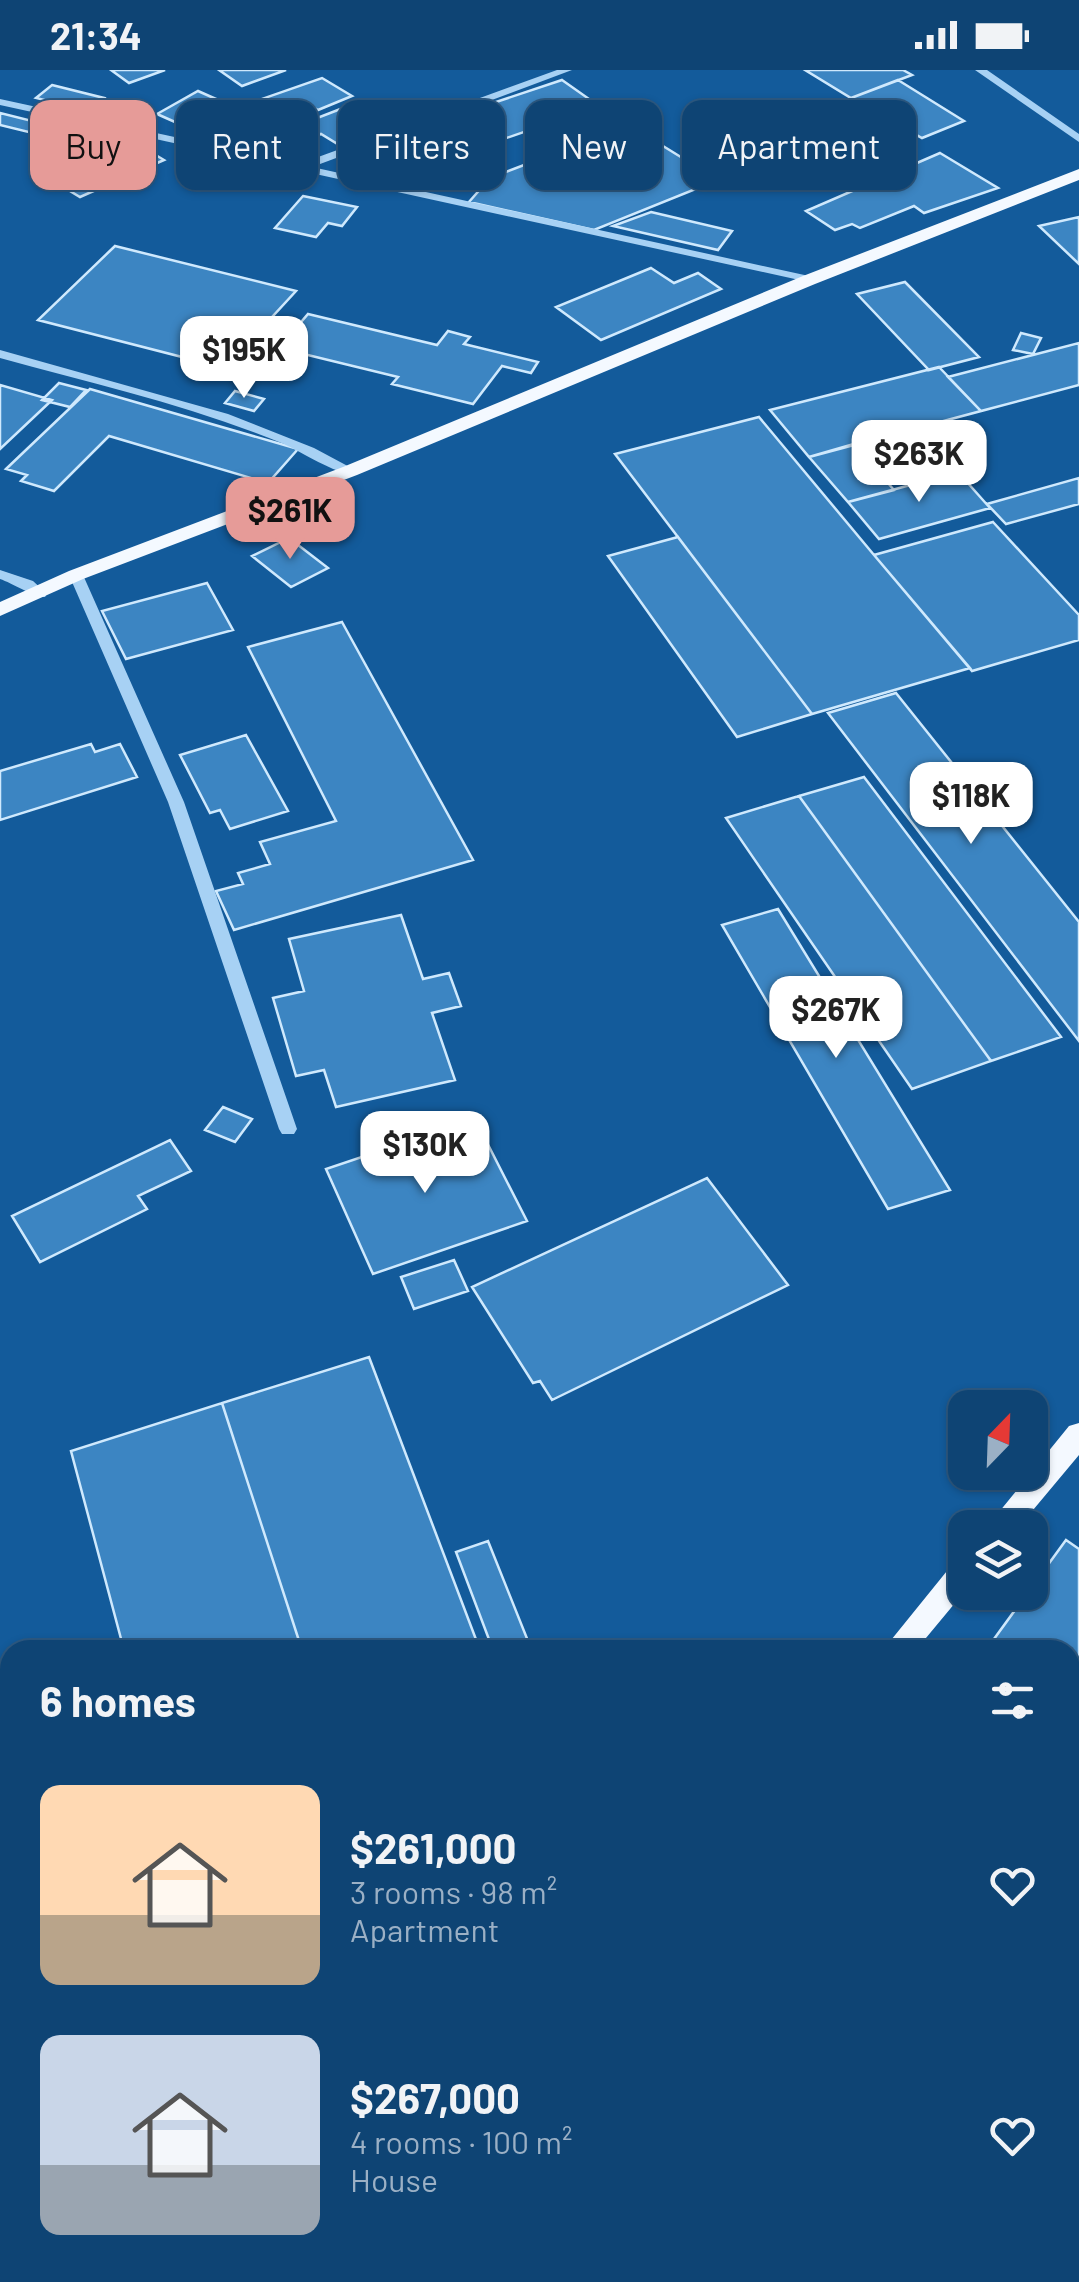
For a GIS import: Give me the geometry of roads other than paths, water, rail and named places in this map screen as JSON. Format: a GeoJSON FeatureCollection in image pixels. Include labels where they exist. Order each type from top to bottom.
{"type":"FeatureCollection","features":[{"type":"Feature","properties":{"kind":"main road"},"geometry":{"type":"LineString","coordinates":[[0,610],[76,575],[350,472],[809,280],[1079,174]]}},
{"type":"Feature","properties":{"kind":"main road"},"geometry":{"type":"LineString","coordinates":[[1015,1510],[1079,1435]]}},
{"type":"Feature","properties":{"kind":"main road"},"geometry":{"type":"LineString","coordinates":[[906,1640],[948,1590]]}},
{"type":"Feature","properties":{"kind":"street"},"geometry":{"type":"LineString","coordinates":[[318,161],[567,70]]}},
{"type":"Feature","properties":{"kind":"street"},"geometry":{"type":"LineString","coordinates":[[980,70],[1079,139]]}},
{"type":"Feature","properties":{"kind":"street"},"geometry":{"type":"LineString","coordinates":[[0,102],[176,141]]}},
{"type":"Feature","properties":{"kind":"street"},"geometry":{"type":"LineString","coordinates":[[318,172],[809,280]]}},
{"type":"Feature","properties":{"kind":"street"},"geometry":{"type":"LineString","coordinates":[[0,354],[199,410],[303,445],[350,472]]}},
{"type":"Feature","properties":{"kind":"street"},"geometry":{"type":"LineString","coordinates":[[0,574],[40,594]]}},
{"type":"Feature","properties":{"kind":"street"},"geometry":{"type":"LineString","coordinates":[[76,575],[176,802],[288,1128]]}}]}
